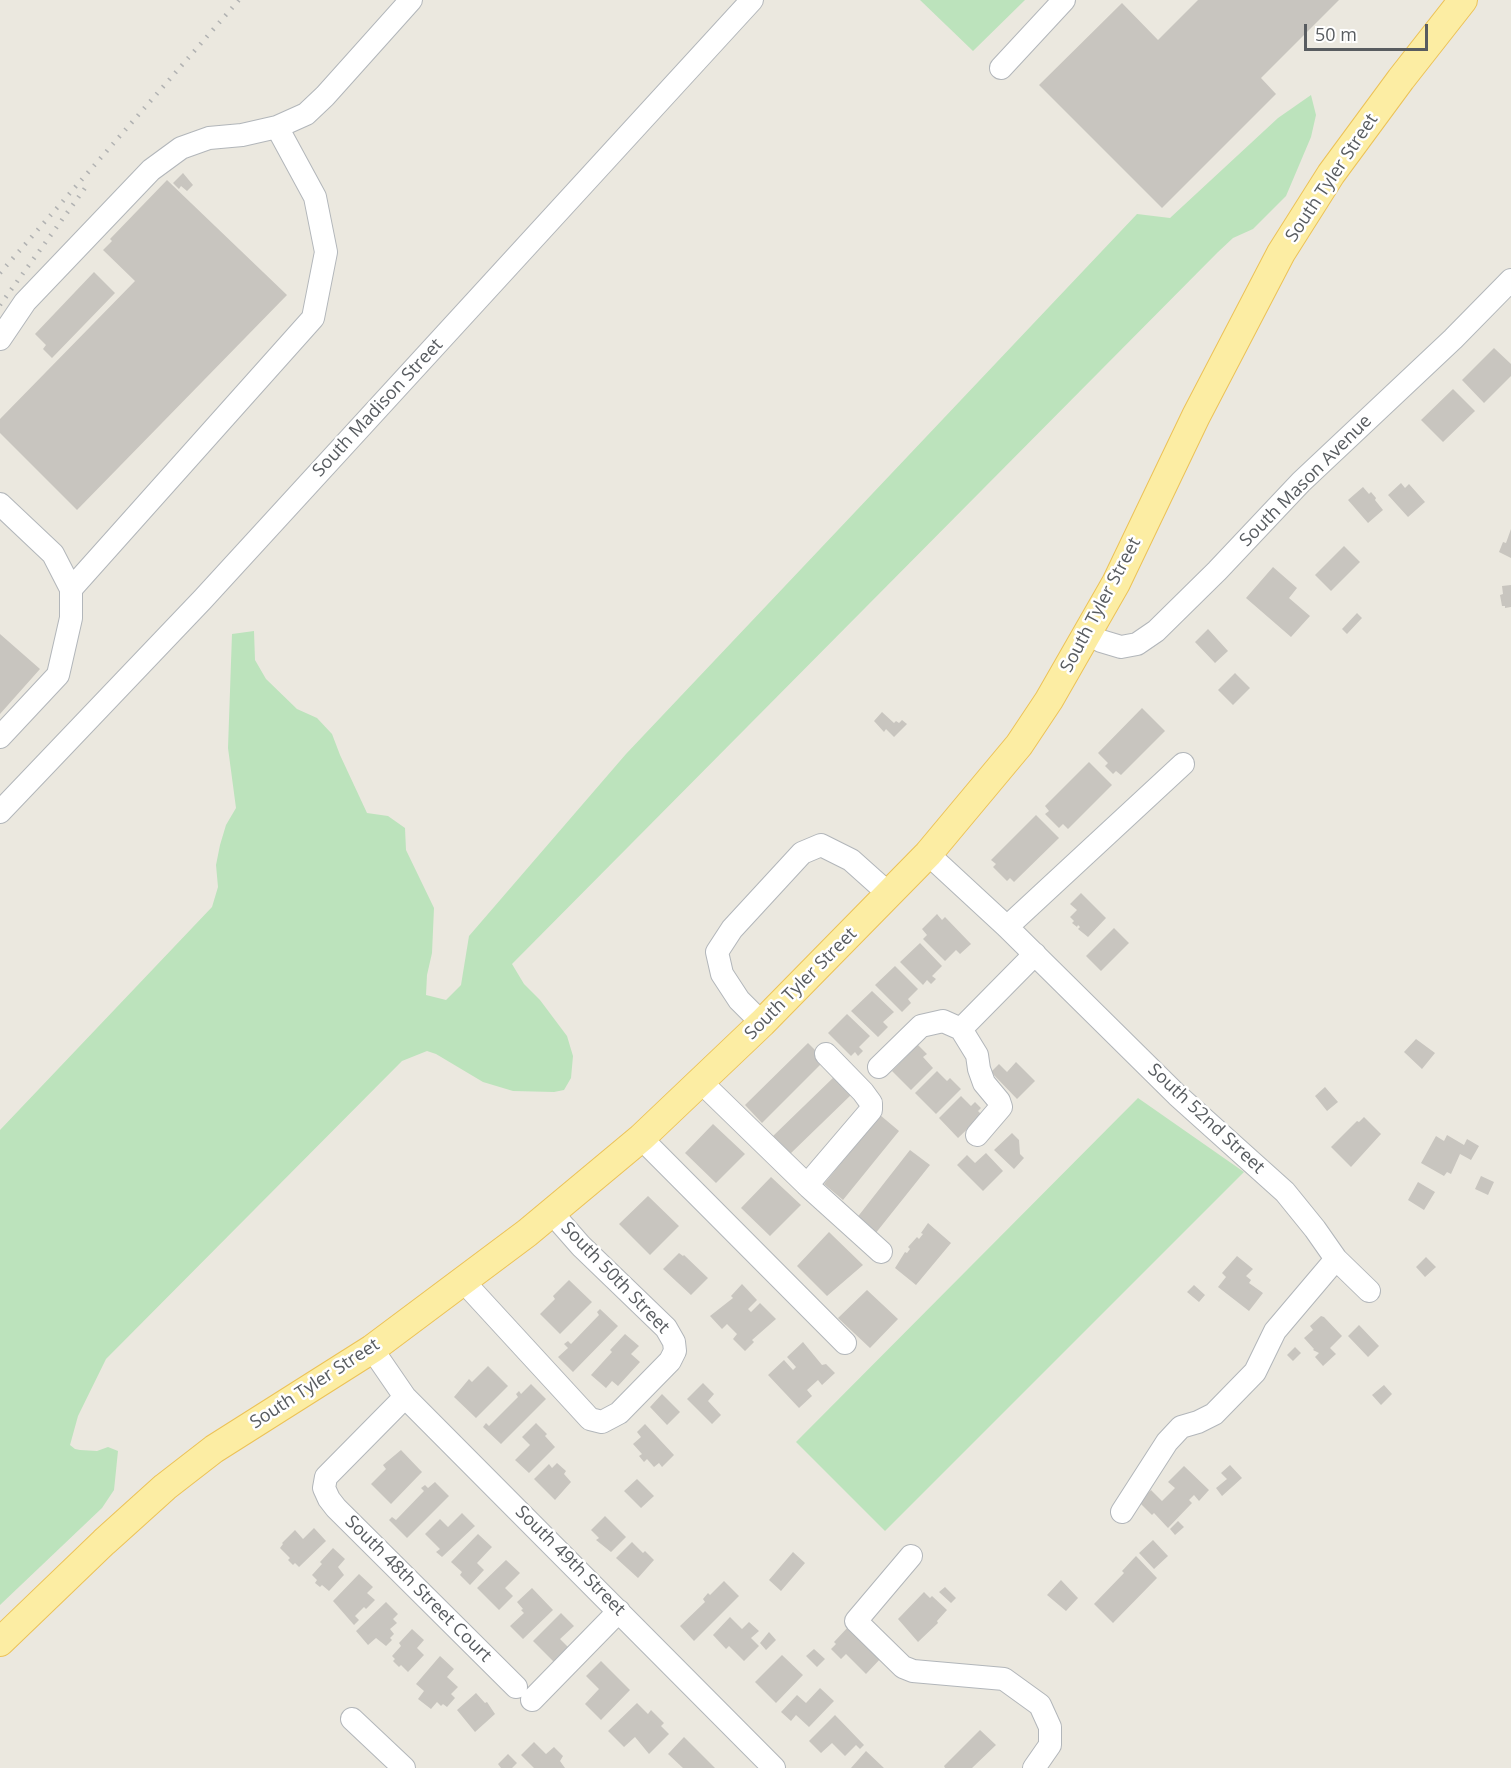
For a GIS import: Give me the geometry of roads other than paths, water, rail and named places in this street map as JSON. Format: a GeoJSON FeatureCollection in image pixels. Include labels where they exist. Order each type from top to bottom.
{"type":"FeatureCollection","features":[{"type":"Feature","properties":{"kind":"main road","name":"South Tyler Street"},"geometry":{"type":"LineString","coordinates":[[0,1642],[165,1487],[214,1449],[372,1349],[552,1213],[641,1138],[762,1023],[928,854],[1018,745],[1049,700],[1116,583],[1196,416],[1281,253],[1337,166],[1463,0]]}},
{"type":"Feature","properties":{"kind":"street"},"geometry":{"type":"LineString","coordinates":[[0,339],[25,302],[151,171],[181,148],[209,138],[242,135],[277,127],[306,114],[411,0]]}},
{"type":"Feature","properties":{"kind":"street","name":"South Madison Street"},"geometry":{"type":"LineString","coordinates":[[0,812],[203,599],[752,0]]}},
{"type":"Feature","properties":{"kind":"street"},"geometry":{"type":"LineString","coordinates":[[1001,69],[1064,0]]}},
{"type":"Feature","properties":{"kind":"street"},"geometry":{"type":"LineString","coordinates":[[71,589],[313,318],[326,252],[315,197],[277,127]]}},
{"type":"Feature","properties":{"kind":"street","name":"South Mason Avenue"},"geometry":{"type":"LineString","coordinates":[[1088,633],[1108,644],[1121,647],[1137,644],[1156,631],[1301,482],[1453,339],[1511,280]]}},
{"type":"Feature","properties":{"kind":"street"},"geometry":{"type":"LineString","coordinates":[[0,504],[53,554],[71,589],[71,618],[58,675],[0,737]]}},
{"type":"Feature","properties":{"kind":"street"},"geometry":{"type":"LineString","coordinates":[[1007,927],[1183,764]]}},
{"type":"Feature","properties":{"kind":"street"},"geometry":{"type":"LineString","coordinates":[[762,1023],[739,1000],[722,974],[717,952],[732,929],[802,853],[821,845],[851,860],[889,894]]}},
{"type":"Feature","properties":{"kind":"street","name":"South 52nd Street"},"geometry":{"type":"LineString","coordinates":[[928,854],[1035,954],[1177,1095],[1285,1192],[1315,1228],[1336,1259],[1369,1291]]}},
{"type":"Feature","properties":{"kind":"street"},"geometry":{"type":"LineString","coordinates":[[961,1029],[1035,954]]}},
{"type":"Feature","properties":{"kind":"street"},"geometry":{"type":"LineString","coordinates":[[879,1067],[921,1026],[943,1021],[961,1029],[977,1055],[984,1083],[999,1101],[1001,1107],[977,1135]]}},
{"type":"Feature","properties":{"kind":"street"},"geometry":{"type":"LineString","coordinates":[[807,1185],[871,1110],[871,1103],[863,1092],[826,1054]]}},
{"type":"Feature","properties":{"kind":"street"},"geometry":{"type":"LineString","coordinates":[[700,1081],[807,1185],[881,1252]]}},
{"type":"Feature","properties":{"kind":"street"},"geometry":{"type":"LineString","coordinates":[[641,1138],[845,1343]]}},
{"type":"Feature","properties":{"kind":"street","name":"South 50th Street"},"geometry":{"type":"LineString","coordinates":[[464,1281],[587,1416],[602,1422],[619,1413],[664,1369],[673,1356],[675,1346],[673,1338],[666,1328],[581,1246],[552,1213]]}},
{"type":"Feature","properties":{"kind":"street"},"geometry":{"type":"LineString","coordinates":[[1122,1512],[1167,1442],[1181,1427],[1214,1414],[1256,1372],[1275,1331],[1336,1259]]}},
{"type":"Feature","properties":{"kind":"street","name":"South 49th Street"},"geometry":{"type":"LineString","coordinates":[[372,1349],[405,1397],[774,1768]]}},
{"type":"Feature","properties":{"kind":"street","name":"South 48th Street Court"},"geometry":{"type":"LineString","coordinates":[[405,1397],[326,1477],[324,1488],[336,1508],[524,1694],[619,1611]]}},
{"type":"Feature","properties":{"kind":"street"},"geometry":{"type":"LineString","coordinates":[[911,1556],[856,1621],[903,1666],[913,1671],[1004,1679],[1040,1705],[1050,1727],[1050,1745],[1034,1768]]}},
{"type":"Feature","properties":{"kind":"street"},"geometry":{"type":"LineString","coordinates":[[352,1719],[404,1768]]}},
{"type":"Feature","properties":{"kind":"railway"},"geometry":{"type":"LineString","coordinates":[[0,273],[239,0]]}},
{"type":"Feature","properties":{"kind":"railway"},"geometry":{"type":"LineString","coordinates":[[0,305],[88,184]]}}]}
